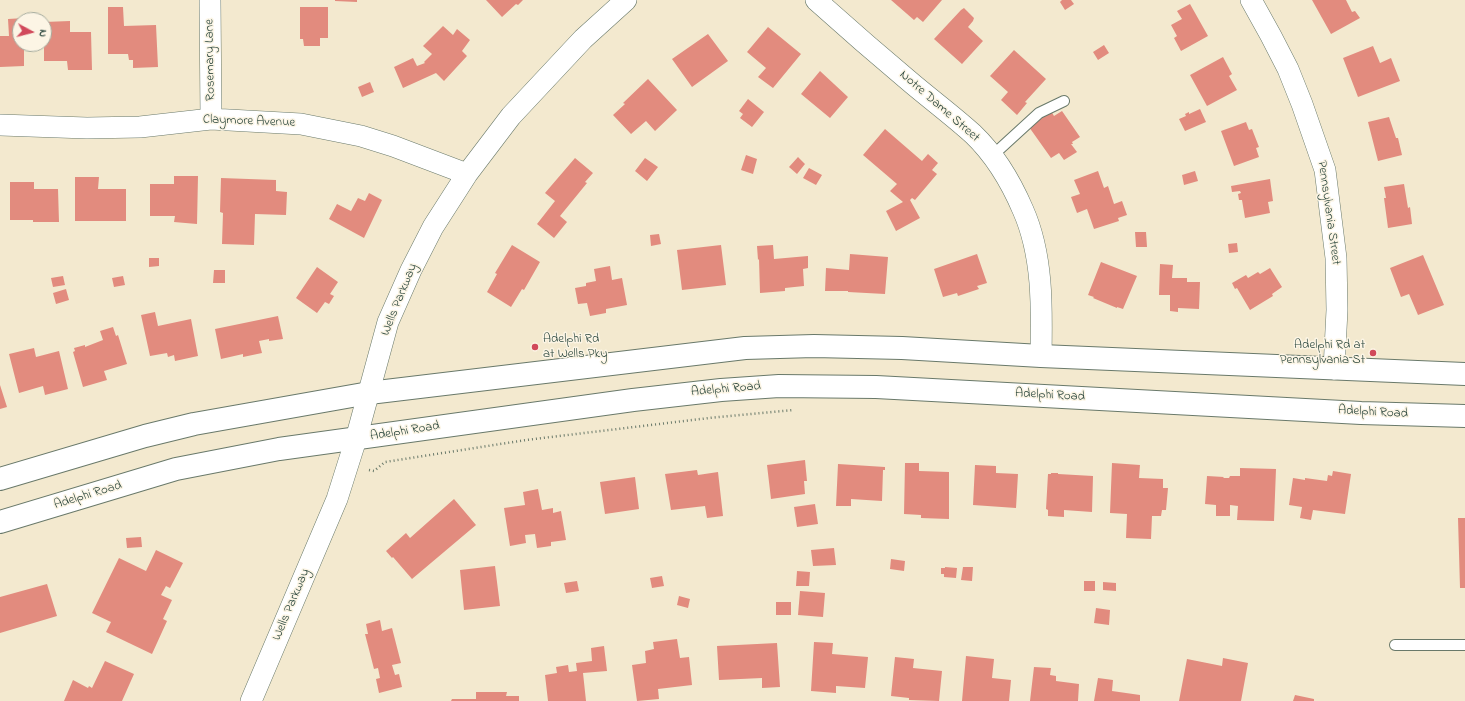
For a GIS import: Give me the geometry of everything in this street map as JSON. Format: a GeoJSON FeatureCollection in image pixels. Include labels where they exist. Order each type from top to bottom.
{"type":"FeatureCollection","features":[{"type":"Feature","properties":{"kind":"main road"},"geometry":{"type":"LineString","coordinates":[[0,479],[145,436],[194,424],[369,393],[745,348],[814,346],[902,348],[1041,356],[1465,374]]}},
{"type":"Feature","properties":{"kind":"main road","name":"Adelphi Road"},"geometry":{"type":"LineString","coordinates":[[0,522],[176,470],[279,449],[634,400],[721,390],[779,386],[876,387],[1361,413],[1465,416]]}},
{"type":"Feature","properties":{"kind":"street","name":"Rosemary Lane"},"geometry":{"type":"LineString","coordinates":[[210,0],[211,119]]}},
{"type":"Feature","properties":{"kind":"street","name":"Wells Parkway"},"geometry":{"type":"LineString","coordinates":[[251,701],[337,499],[356,439],[388,322],[411,270],[433,227],[467,174],[511,116],[583,39],[626,0]]}},
{"type":"Feature","properties":{"kind":"street","name":"Notre Dame Street"},"geometry":{"type":"LineString","coordinates":[[816,0],[858,38],[974,135],[998,164],[1023,210],[1032,236],[1041,296],[1041,356]]}},
{"type":"Feature","properties":{"kind":"street","name":"Pennsylvania Street"},"geometry":{"type":"LineString","coordinates":[[1251,0],[1288,69],[1325,170],[1336,258],[1337,310],[1334,369]]}},
{"type":"Feature","properties":{"kind":"street","name":"Claymore Avenue"},"geometry":{"type":"LineString","coordinates":[[0,125],[87,128],[125,127],[211,119],[301,124],[361,136],[393,146],[467,174]]}},
{"type":"Feature","properties":{"kind":"lane"},"geometry":{"type":"LineString","coordinates":[[992,156],[1039,113],[1064,101]]}},
{"type":"Feature","properties":{"kind":"lane"},"geometry":{"type":"LineString","coordinates":[[1395,645],[1465,645]]}},
{"type":"Feature","properties":{"kind":"path"},"geometry":{"type":"LineString","coordinates":[[365,469],[374,471],[384,462],[526,440],[799,409]]}},
{"type":"Feature","properties":{"kind":"building"},"geometry":{"type":"Polygon","coordinates":[[[357,0],[357,2],[335,1],[357,0]]]}},
{"type":"Feature","properties":{"kind":"building"},"geometry":{"type":"Polygon","coordinates":[[[486,0],[523,0],[518,5],[516,4],[502,17],[486,0]]]}},
{"type":"Feature","properties":{"kind":"building"},"geometry":{"type":"Polygon","coordinates":[[[891,0],[942,0],[923,22],[917,17],[914,20],[891,0]]]}},
{"type":"Feature","properties":{"kind":"building"},"geometry":{"type":"Polygon","coordinates":[[[1062,0],[1071,0],[1074,4],[1065,10],[1060,2],[1062,0]]]}},
{"type":"Feature","properties":{"kind":"building"},"geometry":{"type":"Polygon","coordinates":[[[1312,0],[1346,0],[1352,12],[1355,11],[1360,18],[1331,34],[1312,0]]]}},
{"type":"Feature","properties":{"kind":"building"},"geometry":{"type":"Polygon","coordinates":[[[1190,4],[1208,36],[1181,51],[1174,38],[1177,36],[1171,25],[1182,19],[1177,11],[1190,4]]]}},
{"type":"Feature","properties":{"kind":"building"},"geometry":{"type":"Polygon","coordinates":[[[108,7],[123,7],[124,26],[156,25],[158,67],[133,68],[133,60],[129,60],[128,54],[108,54],[108,7]]]}},
{"type":"Feature","properties":{"kind":"building"},"geometry":{"type":"Polygon","coordinates":[[[300,7],[328,7],[328,38],[320,38],[320,46],[304,46],[303,39],[300,39],[300,7]]]}},
{"type":"Feature","properties":{"kind":"building"},"geometry":{"type":"Polygon","coordinates":[[[964,8],[974,18],[968,27],[983,41],[962,64],[934,39],[964,8]]]}},
{"type":"Feature","properties":{"kind":"building"},"geometry":{"type":"Polygon","coordinates":[[[8,19],[12,19],[12,52],[24,52],[24,66],[0,67],[0,36],[9,36],[8,19]]]}},
{"type":"Feature","properties":{"kind":"building"},"geometry":{"type":"Polygon","coordinates":[[[70,21],[70,32],[91,32],[92,70],[68,70],[67,61],[44,61],[44,52],[52,52],[52,22],[70,21]]]}},
{"type":"Feature","properties":{"kind":"building"},"geometry":{"type":"Polygon","coordinates":[[[443,26],[453,35],[457,29],[470,40],[462,51],[467,56],[444,81],[436,73],[403,88],[394,67],[413,58],[417,66],[425,63],[424,62],[432,54],[423,46],[443,26]]]}},
{"type":"Feature","properties":{"kind":"building"},"geometry":{"type":"Polygon","coordinates":[[[768,27],[801,54],[773,88],[758,77],[766,68],[747,52],[768,27]]]}},
{"type":"Feature","properties":{"kind":"building"},"geometry":{"type":"Polygon","coordinates":[[[708,34],[728,61],[692,87],[672,59],[708,34]]]}},
{"type":"Feature","properties":{"kind":"building"},"geometry":{"type":"Polygon","coordinates":[[[1104,45],[1109,53],[1098,60],[1093,52],[1104,45]]]}},
{"type":"Feature","properties":{"kind":"building"},"geometry":{"type":"Polygon","coordinates":[[[1373,46],[1380,63],[1391,58],[1400,81],[1358,97],[1343,58],[1373,46]]]}},
{"type":"Feature","properties":{"kind":"building"},"geometry":{"type":"Polygon","coordinates":[[[1014,50],[1046,79],[1025,102],[1027,103],[1017,115],[1001,100],[1008,92],[990,76],[1014,50]]]}},
{"type":"Feature","properties":{"kind":"building"},"geometry":{"type":"Polygon","coordinates":[[[1223,57],[1232,74],[1229,76],[1237,90],[1207,106],[1190,75],[1223,57]]]}},
{"type":"Feature","properties":{"kind":"building"},"geometry":{"type":"Polygon","coordinates":[[[820,71],[848,97],[830,118],[801,94],[820,71]]]}},
{"type":"Feature","properties":{"kind":"building"},"geometry":{"type":"Polygon","coordinates":[[[648,79],[677,110],[655,131],[646,121],[631,134],[613,115],[648,79]]]}},
{"type":"Feature","properties":{"kind":"building"},"geometry":{"type":"Polygon","coordinates":[[[370,82],[374,92],[362,97],[358,87],[370,82]]]}},
{"type":"Feature","properties":{"kind":"building"},"geometry":{"type":"Polygon","coordinates":[[[748,99],[764,112],[752,127],[740,118],[743,114],[739,111],[748,99]]]}},
{"type":"Feature","properties":{"kind":"building"},"geometry":{"type":"Polygon","coordinates":[[[1200,109],[1206,122],[1185,131],[1179,119],[1186,116],[1185,114],[1189,112],[1189,114],[1200,109]]]}},
{"type":"Feature","properties":{"kind":"building"},"geometry":{"type":"Polygon","coordinates":[[[1051,111],[1054,116],[1062,111],[1080,137],[1072,142],[1073,144],[1071,144],[1077,152],[1064,160],[1059,153],[1051,158],[1029,127],[1051,111]]]}},
{"type":"Feature","properties":{"kind":"building"},"geometry":{"type":"Polygon","coordinates":[[[1389,117],[1396,138],[1398,138],[1402,155],[1378,161],[1368,122],[1389,117]]]}},
{"type":"Feature","properties":{"kind":"building"},"geometry":{"type":"Polygon","coordinates":[[[1246,122],[1249,130],[1252,129],[1259,147],[1256,148],[1259,157],[1234,166],[1221,131],[1246,122]]]}},
{"type":"Feature","properties":{"kind":"building"},"geometry":{"type":"Polygon","coordinates":[[[885,129],[922,161],[928,154],[938,163],[932,170],[937,174],[915,200],[912,198],[910,200],[920,218],[896,231],[886,211],[903,202],[890,191],[897,184],[863,155],[885,129]]]}},
{"type":"Feature","properties":{"kind":"building"},"geometry":{"type":"Polygon","coordinates":[[[746,155],[757,159],[753,174],[741,170],[746,155]]]}},
{"type":"Feature","properties":{"kind":"building"},"geometry":{"type":"Polygon","coordinates":[[[798,157],[805,164],[797,174],[789,167],[798,157]]]}},
{"type":"Feature","properties":{"kind":"building"},"geometry":{"type":"Polygon","coordinates":[[[575,158],[593,173],[585,182],[587,183],[560,216],[567,222],[554,238],[537,224],[555,201],[545,193],[575,158]]]}},
{"type":"Feature","properties":{"kind":"building"},"geometry":{"type":"Polygon","coordinates":[[[645,158],[658,167],[647,181],[635,171],[645,158]]]}},
{"type":"Feature","properties":{"kind":"building"},"geometry":{"type":"Polygon","coordinates":[[[809,168],[822,175],[816,185],[803,178],[809,168]]]}},
{"type":"Feature","properties":{"kind":"building"},"geometry":{"type":"Polygon","coordinates":[[[1098,171],[1104,188],[1108,186],[1114,204],[1122,201],[1127,215],[1118,218],[1119,221],[1094,229],[1087,209],[1077,213],[1071,197],[1080,194],[1074,180],[1098,171]]]}},
{"type":"Feature","properties":{"kind":"building"},"geometry":{"type":"Polygon","coordinates":[[[1195,171],[1198,181],[1184,185],[1182,175],[1195,171]]]}},
{"type":"Feature","properties":{"kind":"building"},"geometry":{"type":"Polygon","coordinates":[[[174,176],[198,176],[197,224],[174,222],[175,216],[150,216],[150,184],[174,184],[174,176]]]}},
{"type":"Feature","properties":{"kind":"building"},"geometry":{"type":"Polygon","coordinates":[[[75,177],[99,177],[98,189],[126,189],[126,221],[75,221],[75,177]]]}},
{"type":"Feature","properties":{"kind":"building"},"geometry":{"type":"Polygon","coordinates":[[[221,178],[276,180],[276,191],[287,192],[286,215],[255,214],[254,245],[222,244],[223,213],[220,212],[221,178]]]}},
{"type":"Feature","properties":{"kind":"building"},"geometry":{"type":"Polygon","coordinates":[[[1270,179],[1273,201],[1268,202],[1270,213],[1245,218],[1242,200],[1239,200],[1238,194],[1241,193],[1240,191],[1232,192],[1231,186],[1270,179]]]}},
{"type":"Feature","properties":{"kind":"building"},"geometry":{"type":"Polygon","coordinates":[[[10,182],[34,182],[34,189],[58,189],[59,222],[10,220],[10,182]]]}},
{"type":"Feature","properties":{"kind":"building"},"geometry":{"type":"Polygon","coordinates":[[[1404,184],[1408,208],[1410,207],[1412,224],[1388,228],[1384,187],[1404,184]]]}},
{"type":"Feature","properties":{"kind":"building"},"geometry":{"type":"Polygon","coordinates":[[[369,193],[382,200],[364,238],[329,219],[337,204],[351,211],[358,198],[365,201],[369,193]]]}},
{"type":"Feature","properties":{"kind":"building"},"geometry":{"type":"Polygon","coordinates":[[[1135,232],[1146,232],[1147,247],[1136,247],[1135,232]]]}},
{"type":"Feature","properties":{"kind":"building"},"geometry":{"type":"Polygon","coordinates":[[[659,234],[661,244],[651,246],[650,235],[659,234]]]}},
{"type":"Feature","properties":{"kind":"building"},"geometry":{"type":"Polygon","coordinates":[[[1237,243],[1238,252],[1229,253],[1228,244],[1237,243]]]}},
{"type":"Feature","properties":{"kind":"building"},"geometry":{"type":"Polygon","coordinates":[[[512,245],[540,262],[524,290],[522,289],[511,307],[487,292],[497,274],[495,273],[512,245]]]}},
{"type":"Feature","properties":{"kind":"building"},"geometry":{"type":"Polygon","coordinates":[[[721,245],[726,285],[682,290],[677,250],[721,245]]]}},
{"type":"Feature","properties":{"kind":"building"},"geometry":{"type":"Polygon","coordinates":[[[773,245],[774,259],[808,256],[808,268],[803,269],[804,286],[785,288],[785,291],[760,293],[757,246],[773,245]]]}},
{"type":"Feature","properties":{"kind":"building"},"geometry":{"type":"Polygon","coordinates":[[[850,254],[888,257],[885,294],[825,291],[826,268],[849,270],[850,254]]]}},
{"type":"Feature","properties":{"kind":"building"},"geometry":{"type":"Polygon","coordinates":[[[977,254],[987,283],[977,286],[979,289],[958,296],[957,293],[943,297],[934,269],[977,254]]]}},
{"type":"Feature","properties":{"kind":"building"},"geometry":{"type":"Polygon","coordinates":[[[1423,255],[1444,305],[1418,315],[1409,294],[1401,297],[1390,268],[1423,255]]]}},
{"type":"Feature","properties":{"kind":"building"},"geometry":{"type":"Polygon","coordinates":[[[149,258],[159,258],[159,266],[149,267],[149,258]]]}},
{"type":"Feature","properties":{"kind":"building"},"geometry":{"type":"Polygon","coordinates":[[[1101,262],[1137,276],[1123,309],[1117,308],[1088,295],[1101,262]]]}},
{"type":"Feature","properties":{"kind":"building"},"geometry":{"type":"Polygon","coordinates":[[[1160,264],[1173,265],[1172,278],[1187,278],[1187,282],[1200,282],[1199,309],[1178,308],[1178,312],[1170,311],[1170,295],[1159,295],[1160,264]]]}},
{"type":"Feature","properties":{"kind":"building"},"geometry":{"type":"Polygon","coordinates":[[[610,266],[612,280],[622,278],[627,305],[606,309],[606,313],[590,316],[587,303],[578,304],[575,288],[586,286],[586,283],[596,281],[594,269],[610,266]]]}},
{"type":"Feature","properties":{"kind":"building"},"geometry":{"type":"Polygon","coordinates":[[[317,267],[338,282],[330,294],[334,296],[329,304],[325,302],[317,313],[296,298],[317,267]]]}},
{"type":"Feature","properties":{"kind":"building"},"geometry":{"type":"Polygon","coordinates":[[[1270,268],[1282,287],[1272,294],[1273,296],[1250,310],[1237,288],[1235,289],[1232,283],[1246,275],[1248,278],[1258,272],[1260,274],[1270,268]]]}},
{"type":"Feature","properties":{"kind":"building"},"geometry":{"type":"Polygon","coordinates":[[[214,270],[225,270],[225,283],[213,283],[214,270]]]}},
{"type":"Feature","properties":{"kind":"building"},"geometry":{"type":"Polygon","coordinates":[[[63,276],[65,285],[53,287],[51,278],[63,276]]]}},
{"type":"Feature","properties":{"kind":"building"},"geometry":{"type":"Polygon","coordinates":[[[123,276],[125,285],[114,287],[112,278],[123,276]]]}},
{"type":"Feature","properties":{"kind":"building"},"geometry":{"type":"Polygon","coordinates":[[[66,289],[69,300],[56,304],[53,293],[66,289]]]}},
{"type":"Feature","properties":{"kind":"building"},"geometry":{"type":"Polygon","coordinates":[[[155,312],[158,326],[191,319],[198,356],[175,361],[174,355],[168,357],[167,353],[150,356],[141,315],[155,312]]]}},
{"type":"Feature","properties":{"kind":"building"},"geometry":{"type":"Polygon","coordinates":[[[278,316],[283,339],[259,341],[262,353],[243,357],[243,354],[221,359],[215,329],[278,316]]]}},
{"type":"Feature","properties":{"kind":"building"},"geometry":{"type":"Polygon","coordinates":[[[113,327],[116,336],[118,335],[127,364],[104,371],[107,380],[83,387],[73,352],[75,351],[74,348],[85,345],[85,347],[103,340],[100,331],[113,327]]]}},
{"type":"Feature","properties":{"kind":"building"},"geometry":{"type":"Polygon","coordinates":[[[34,348],[36,357],[59,351],[68,389],[45,395],[43,386],[19,393],[9,354],[34,348]]]}},
{"type":"Feature","properties":{"kind":"building"},"geometry":{"type":"Polygon","coordinates":[[[0,385],[7,407],[0,409],[0,385]]]}},
{"type":"Feature","properties":{"kind":"building"},"geometry":{"type":"Polygon","coordinates":[[[805,460],[807,481],[804,481],[805,494],[771,499],[767,465],[805,460]]]}},
{"type":"Feature","properties":{"kind":"building"},"geometry":{"type":"Polygon","coordinates":[[[905,463],[919,463],[919,471],[949,472],[949,519],[921,518],[921,515],[904,514],[905,463]]]}},
{"type":"Feature","properties":{"kind":"building"},"geometry":{"type":"Polygon","coordinates":[[[1112,463],[1140,465],[1139,478],[1163,479],[1163,488],[1168,488],[1166,510],[1162,510],[1161,516],[1152,516],[1151,539],[1126,538],[1127,514],[1110,513],[1112,463]]]}},
{"type":"Feature","properties":{"kind":"building"},"geometry":{"type":"Polygon","coordinates":[[[838,464],[885,467],[885,470],[883,470],[882,501],[851,499],[851,506],[836,506],[838,464]]]}},
{"type":"Feature","properties":{"kind":"building"},"geometry":{"type":"Polygon","coordinates":[[[975,465],[996,466],[996,473],[1018,474],[1016,508],[973,505],[975,465]]]}},
{"type":"Feature","properties":{"kind":"building"},"geometry":{"type":"Polygon","coordinates":[[[1240,468],[1276,469],[1274,521],[1237,520],[1238,506],[1230,505],[1230,516],[1216,516],[1216,505],[1205,504],[1207,476],[1229,478],[1230,476],[1240,476],[1240,468]]]}},
{"type":"Feature","properties":{"kind":"building"},"geometry":{"type":"Polygon","coordinates":[[[697,470],[698,475],[718,472],[723,516],[707,518],[705,506],[671,510],[665,474],[697,470]]]}},
{"type":"Feature","properties":{"kind":"building"},"geometry":{"type":"Polygon","coordinates":[[[1333,471],[1351,474],[1345,514],[1313,510],[1311,520],[1300,518],[1302,507],[1289,505],[1293,478],[1327,481],[1328,475],[1332,476],[1333,471]]]}},
{"type":"Feature","properties":{"kind":"building"},"geometry":{"type":"Polygon","coordinates":[[[1048,474],[1093,476],[1092,512],[1064,510],[1064,517],[1048,516],[1048,510],[1046,509],[1048,474]]]}},
{"type":"Feature","properties":{"kind":"building"},"geometry":{"type":"Polygon","coordinates":[[[635,477],[639,509],[605,514],[600,482],[635,477]]]}},
{"type":"Feature","properties":{"kind":"building"},"geometry":{"type":"Polygon","coordinates":[[[538,489],[542,510],[553,508],[553,513],[561,511],[566,540],[551,542],[551,546],[537,548],[535,534],[525,535],[526,543],[510,546],[504,508],[525,505],[523,492],[538,489]]]}},
{"type":"Feature","properties":{"kind":"building"},"geometry":{"type":"Polygon","coordinates":[[[454,499],[476,525],[412,579],[386,551],[406,533],[410,538],[454,499]]]}},
{"type":"Feature","properties":{"kind":"building"},"geometry":{"type":"Polygon","coordinates":[[[815,504],[818,524],[797,527],[794,507],[815,504]]]}},
{"type":"Feature","properties":{"kind":"building"},"geometry":{"type":"Polygon","coordinates":[[[1458,518],[1465,518],[1465,588],[1460,588],[1458,518]]]}},
{"type":"Feature","properties":{"kind":"building"},"geometry":{"type":"Polygon","coordinates":[[[141,537],[142,547],[127,548],[126,538],[141,537]]]}},
{"type":"Feature","properties":{"kind":"building"},"geometry":{"type":"Polygon","coordinates":[[[834,548],[836,565],[813,566],[811,550],[834,548]]]}},
{"type":"Feature","properties":{"kind":"building"},"geometry":{"type":"Polygon","coordinates":[[[156,550],[183,563],[170,588],[166,586],[161,595],[172,600],[163,619],[167,621],[152,654],[106,632],[111,622],[92,613],[119,558],[146,571],[156,550]]]}},
{"type":"Feature","properties":{"kind":"building"},"geometry":{"type":"Polygon","coordinates":[[[891,559],[905,561],[904,571],[890,569],[891,559]]]}},
{"type":"Feature","properties":{"kind":"building"},"geometry":{"type":"Polygon","coordinates":[[[495,566],[500,606],[464,610],[460,570],[495,566]]]}},
{"type":"Feature","properties":{"kind":"building"},"geometry":{"type":"Polygon","coordinates":[[[963,567],[973,567],[972,581],[961,580],[963,567]]]}},
{"type":"Feature","properties":{"kind":"building"},"geometry":{"type":"Polygon","coordinates":[[[941,568],[957,568],[956,578],[944,577],[944,574],[941,574],[941,568]]]}},
{"type":"Feature","properties":{"kind":"building"},"geometry":{"type":"Polygon","coordinates":[[[797,571],[810,572],[809,586],[796,586],[797,571]]]}},
{"type":"Feature","properties":{"kind":"building"},"geometry":{"type":"Polygon","coordinates":[[[662,576],[664,586],[652,588],[650,578],[662,576]]]}},
{"type":"Feature","properties":{"kind":"building"},"geometry":{"type":"Polygon","coordinates":[[[577,581],[579,591],[566,593],[564,583],[577,581]]]}},
{"type":"Feature","properties":{"kind":"building"},"geometry":{"type":"Polygon","coordinates":[[[1084,581],[1095,581],[1095,591],[1084,591],[1084,581]]]}},
{"type":"Feature","properties":{"kind":"building"},"geometry":{"type":"Polygon","coordinates":[[[1103,582],[1116,583],[1116,591],[1103,590],[1103,582]]]}},
{"type":"Feature","properties":{"kind":"building"},"geometry":{"type":"Polygon","coordinates":[[[47,584],[57,616],[0,633],[0,597],[47,584]]]}},
{"type":"Feature","properties":{"kind":"building"},"geometry":{"type":"Polygon","coordinates":[[[800,591],[825,593],[823,617],[798,615],[800,591]]]}},
{"type":"Feature","properties":{"kind":"building"},"geometry":{"type":"Polygon","coordinates":[[[679,596],[690,599],[688,608],[677,605],[679,596]]]}},
{"type":"Feature","properties":{"kind":"building"},"geometry":{"type":"Polygon","coordinates":[[[776,602],[791,602],[791,615],[776,615],[776,602]]]}},
{"type":"Feature","properties":{"kind":"building"},"geometry":{"type":"Polygon","coordinates":[[[1096,608],[1110,610],[1109,625],[1094,623],[1096,608]]]}},
{"type":"Feature","properties":{"kind":"building"},"geometry":{"type":"Polygon","coordinates":[[[380,620],[382,631],[392,628],[401,663],[392,665],[395,675],[399,674],[402,687],[379,693],[376,679],[380,678],[378,668],[374,669],[365,634],[368,634],[366,624],[380,620]]]}},
{"type":"Feature","properties":{"kind":"building"},"geometry":{"type":"Polygon","coordinates":[[[677,639],[680,658],[689,657],[692,685],[658,689],[659,699],[637,701],[632,665],[646,663],[645,651],[654,649],[653,642],[677,639]]]}},
{"type":"Feature","properties":{"kind":"building"},"geometry":{"type":"Polygon","coordinates":[[[814,642],[833,643],[832,654],[868,657],[865,688],[836,686],[836,693],[811,691],[814,642]]]}},
{"type":"Feature","properties":{"kind":"building"},"geometry":{"type":"Polygon","coordinates":[[[777,643],[780,687],[762,688],[762,678],[719,680],[717,646],[777,643]]]}},
{"type":"Feature","properties":{"kind":"building"},"geometry":{"type":"Polygon","coordinates":[[[604,646],[607,671],[583,673],[586,701],[548,701],[545,675],[557,673],[556,667],[568,665],[569,672],[577,671],[576,663],[592,661],[591,648],[604,646]]]}},
{"type":"Feature","properties":{"kind":"building"},"geometry":{"type":"Polygon","coordinates":[[[966,656],[994,659],[992,678],[1011,680],[1009,701],[962,701],[966,656]]]}},
{"type":"Feature","properties":{"kind":"building"},"geometry":{"type":"Polygon","coordinates":[[[895,657],[914,659],[913,668],[942,671],[939,701],[909,700],[909,698],[891,696],[895,657]]]}},
{"type":"Feature","properties":{"kind":"building"},"geometry":{"type":"Polygon","coordinates":[[[1223,658],[1248,663],[1241,701],[1179,701],[1187,659],[1222,666],[1223,658]]]}},
{"type":"Feature","properties":{"kind":"building"},"geometry":{"type":"Polygon","coordinates":[[[105,661],[134,674],[122,701],[64,701],[73,680],[88,688],[89,686],[92,688],[105,661]]]}},
{"type":"Feature","properties":{"kind":"building"},"geometry":{"type":"Polygon","coordinates":[[[1034,667],[1051,668],[1050,675],[1056,676],[1056,681],[1079,684],[1078,701],[1030,701],[1034,667]]]}},
{"type":"Feature","properties":{"kind":"building"},"geometry":{"type":"Polygon","coordinates":[[[1098,678],[1113,680],[1112,691],[1140,695],[1140,701],[1094,701],[1098,678]]]}},
{"type":"Feature","properties":{"kind":"building"},"geometry":{"type":"Polygon","coordinates":[[[476,692],[507,692],[506,696],[519,696],[519,701],[451,701],[452,699],[476,699],[476,692]]]}},
{"type":"Feature","properties":{"kind":"building"},"geometry":{"type":"Polygon","coordinates":[[[1295,695],[1314,699],[1314,701],[1293,701],[1295,695]]]}},
{"type":"Feature","properties":{"kind":"place","name":"Adelphi Rd at Wells Pky"},"geometry":{"type":"Point","coordinates":[535,347]}},
{"type":"Feature","properties":{"kind":"place","name":"Adelphi Rd at Pennsylvania St"},"geometry":{"type":"Point","coordinates":[1373,353]}}]}
